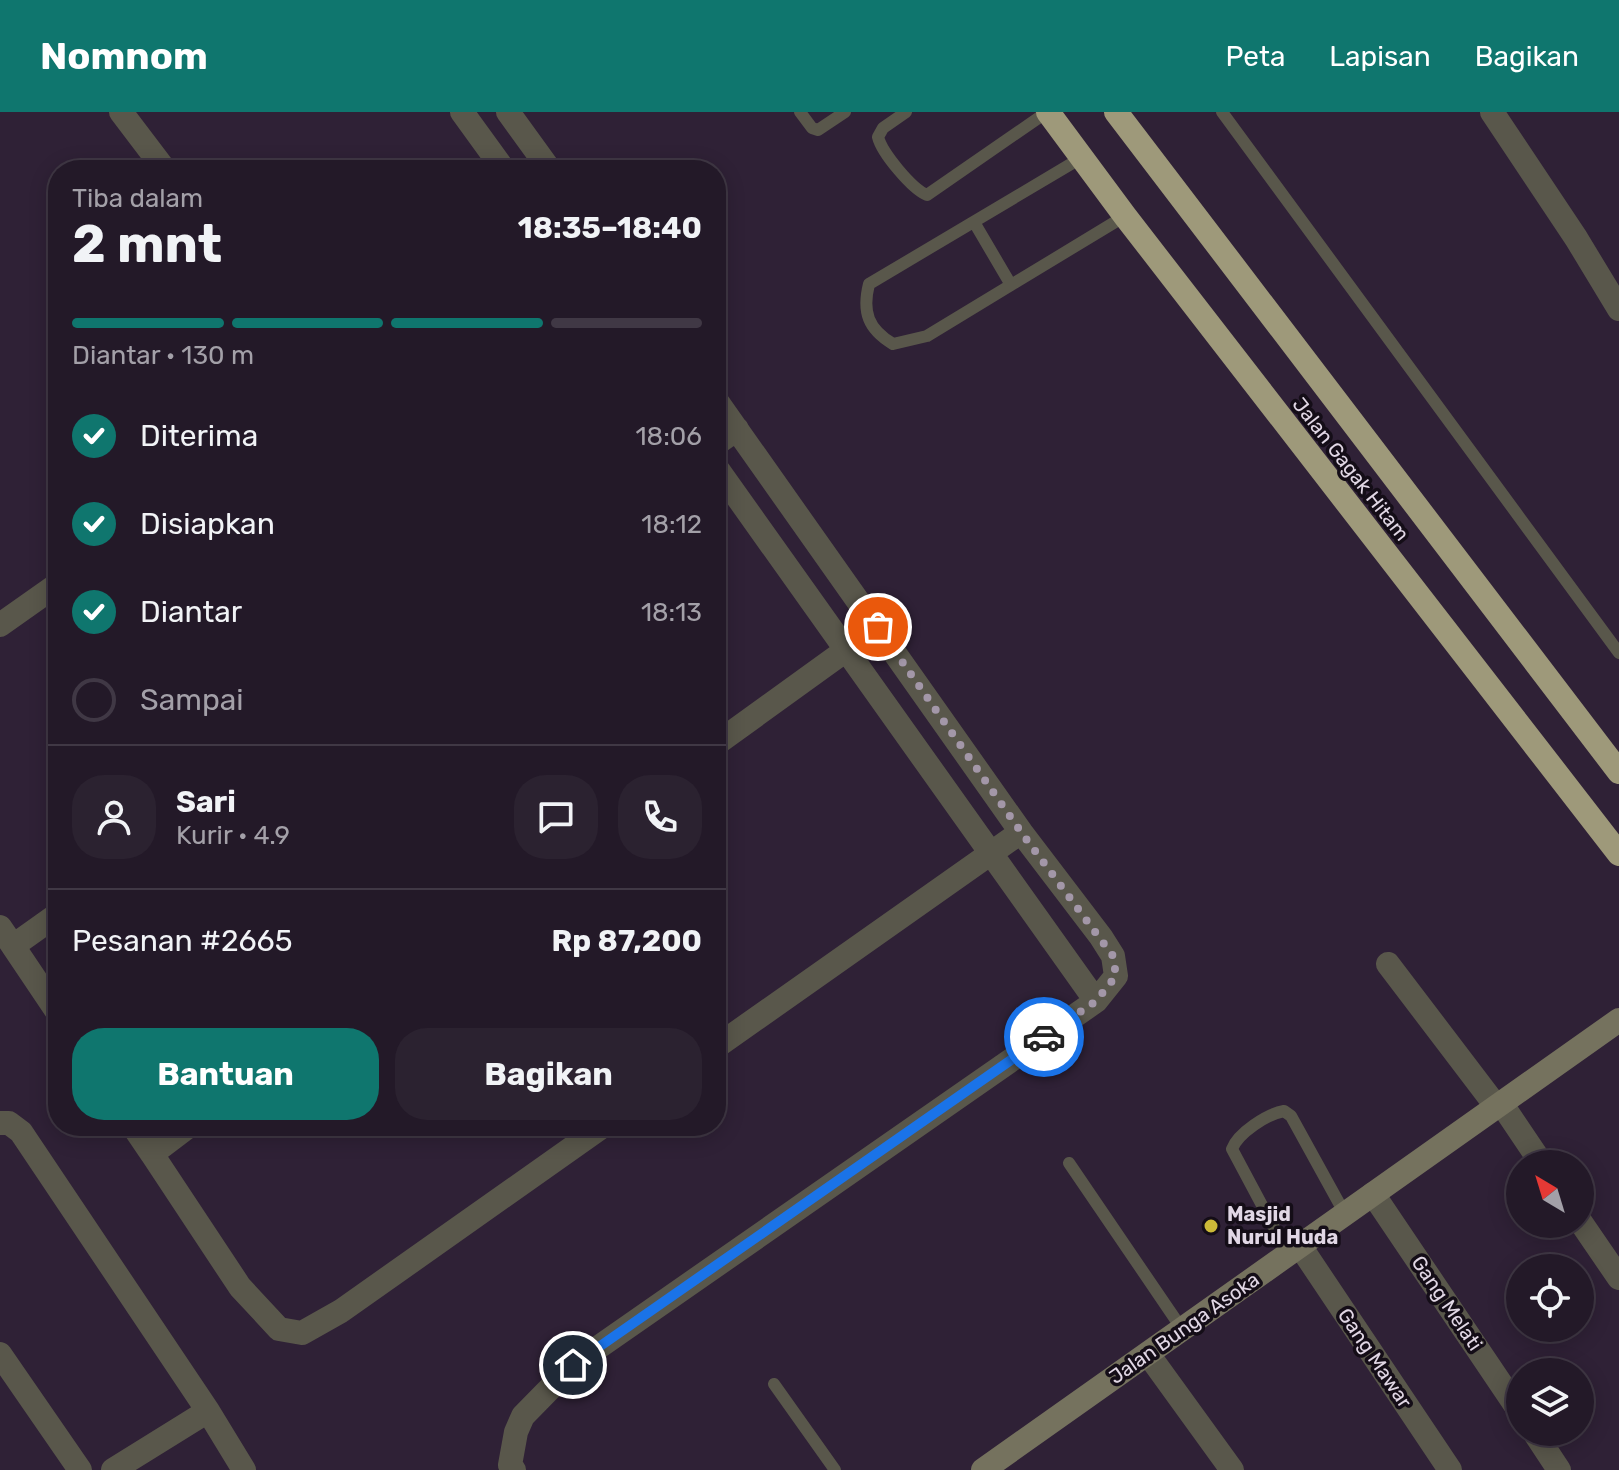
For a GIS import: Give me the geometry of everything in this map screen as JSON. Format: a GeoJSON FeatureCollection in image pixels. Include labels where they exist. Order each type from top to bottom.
{"type":"FeatureCollection","features":[{"type":"Feature","properties":{"kind":"highway","name":"Jalan Gagak Hitam"},"geometry":{"type":"LineString","coordinates":[[1047,112],[1619,854]]}},
{"type":"Feature","properties":{"kind":"highway","name":"Jalan Gagak Hitam"},"geometry":{"type":"LineString","coordinates":[[1116,112],[1616,762]]}},
{"type":"Feature","properties":{"kind":"street"},"geometry":{"type":"LineString","coordinates":[[121,112],[157,160]]}},
{"type":"Feature","properties":{"kind":"street"},"geometry":{"type":"LineString","coordinates":[[462,112],[497,160]]}},
{"type":"Feature","properties":{"kind":"street"},"geometry":{"type":"LineString","coordinates":[[508,112],[543,160]]}},
{"type":"Feature","properties":{"kind":"street"},"geometry":{"type":"LineString","coordinates":[[1492,112],[1619,309]]}},
{"type":"Feature","properties":{"kind":"street"},"geometry":{"type":"LineString","coordinates":[[514,1470],[510,1465],[523,1416],[573,1365],[1096,1001],[1116,976],[1113,956],[1021,832],[726,414]]}},
{"type":"Feature","properties":{"kind":"street"},"geometry":{"type":"LineString","coordinates":[[726,437],[737,429]]}},
{"type":"Feature","properties":{"kind":"street"},"geometry":{"type":"LineString","coordinates":[[726,481],[1096,1001]]}},
{"type":"Feature","properties":{"kind":"street"},"geometry":{"type":"LineString","coordinates":[[0,625],[48,591]]}},
{"type":"Feature","properties":{"kind":"street"},"geometry":{"type":"LineString","coordinates":[[726,737],[878,627]]}},
{"type":"Feature","properties":{"kind":"street"},"geometry":{"type":"LineString","coordinates":[[726,1040],[1021,832]]}},
{"type":"Feature","properties":{"kind":"street"},"geometry":{"type":"LineString","coordinates":[[48,918],[6,936],[48,998]]}},
{"type":"Feature","properties":{"kind":"street"},"geometry":{"type":"LineString","coordinates":[[1388,964],[1532,1150]]}},
{"type":"Feature","properties":{"kind":"street","name":"Jalan Bunga Asoka"},"geometry":{"type":"LineString","coordinates":[[988,1469],[1619,1020]]}},
{"type":"Feature","properties":{"kind":"street"},"geometry":{"type":"LineString","coordinates":[[0,1123],[9,1123],[21,1132],[208,1411],[244,1470]]}},
{"type":"Feature","properties":{"kind":"street"},"geometry":{"type":"LineString","coordinates":[[140,1136],[240,1287],[279,1329],[302,1333],[341,1311],[589,1136]]}},
{"type":"Feature","properties":{"kind":"street"},"geometry":{"type":"LineString","coordinates":[[152,1154],[176,1136]]}},
{"type":"Feature","properties":{"kind":"street","name":"Gang Melati"},"geometry":{"type":"LineString","coordinates":[[1373,1194],[1506,1391]]}},
{"type":"Feature","properties":{"kind":"street"},"geometry":{"type":"LineString","coordinates":[[1592,1238],[1619,1278]]}},
{"type":"Feature","properties":{"kind":"street","name":"Gang Mawar"},"geometry":{"type":"LineString","coordinates":[[1294,1250],[1450,1470]]}},
{"type":"Feature","properties":{"kind":"street"},"geometry":{"type":"LineString","coordinates":[[0,1354],[80,1470]]}},
{"type":"Feature","properties":{"kind":"street"},"geometry":{"type":"LineString","coordinates":[[1148,1354],[1232,1470]]}},
{"type":"Feature","properties":{"kind":"street"},"geometry":{"type":"LineString","coordinates":[[113,1470],[208,1411]]}},
{"type":"Feature","properties":{"kind":"street"},"geometry":{"type":"LineString","coordinates":[[1543,1446],[1559,1470]]}},
{"type":"Feature","properties":{"kind":"lane"},"geometry":{"type":"LineString","coordinates":[[800,112],[812,128],[818,130],[845,112]]}},
{"type":"Feature","properties":{"kind":"lane"},"geometry":{"type":"LineString","coordinates":[[906,112],[883,128],[878,137],[881,147],[915,188],[927,195],[1047,112]]}},
{"type":"Feature","properties":{"kind":"lane"},"geometry":{"type":"LineString","coordinates":[[1222,112],[1619,653]]}},
{"type":"Feature","properties":{"kind":"lane"},"geometry":{"type":"LineString","coordinates":[[1081,158],[869,284],[864,302],[865,314],[882,338],[893,344],[927,336],[1125,216]]}},
{"type":"Feature","properties":{"kind":"lane"},"geometry":{"type":"LineString","coordinates":[[974,222],[1011,285]]}},
{"type":"Feature","properties":{"kind":"lane"},"geometry":{"type":"LineString","coordinates":[[1294,1250],[1232,1149],[1235,1140],[1284,1111],[1291,1116],[1345,1214]]}},
{"type":"Feature","properties":{"kind":"lane"},"geometry":{"type":"LineString","coordinates":[[1069,1163],[1182,1329]]}},
{"type":"Feature","properties":{"kind":"lane"},"geometry":{"type":"LineString","coordinates":[[774,1384],[835,1470]]}},
{"type":"Feature","properties":{"kind":"way so far"},"geometry":{"type":"LineString","coordinates":[[878,627],[1021,832],[1113,956],[1116,976],[1096,1001],[1044,1037]]}},
{"type":"Feature","properties":{"kind":"place","name":"Masjid Nurul Huda"},"geometry":{"type":"Point","coordinates":[1211,1226]}},
{"type":"Feature","properties":{"kind":"route"},"geometry":{"type":"LineString","coordinates":[[573,1365],[1044,1037]]}}]}
